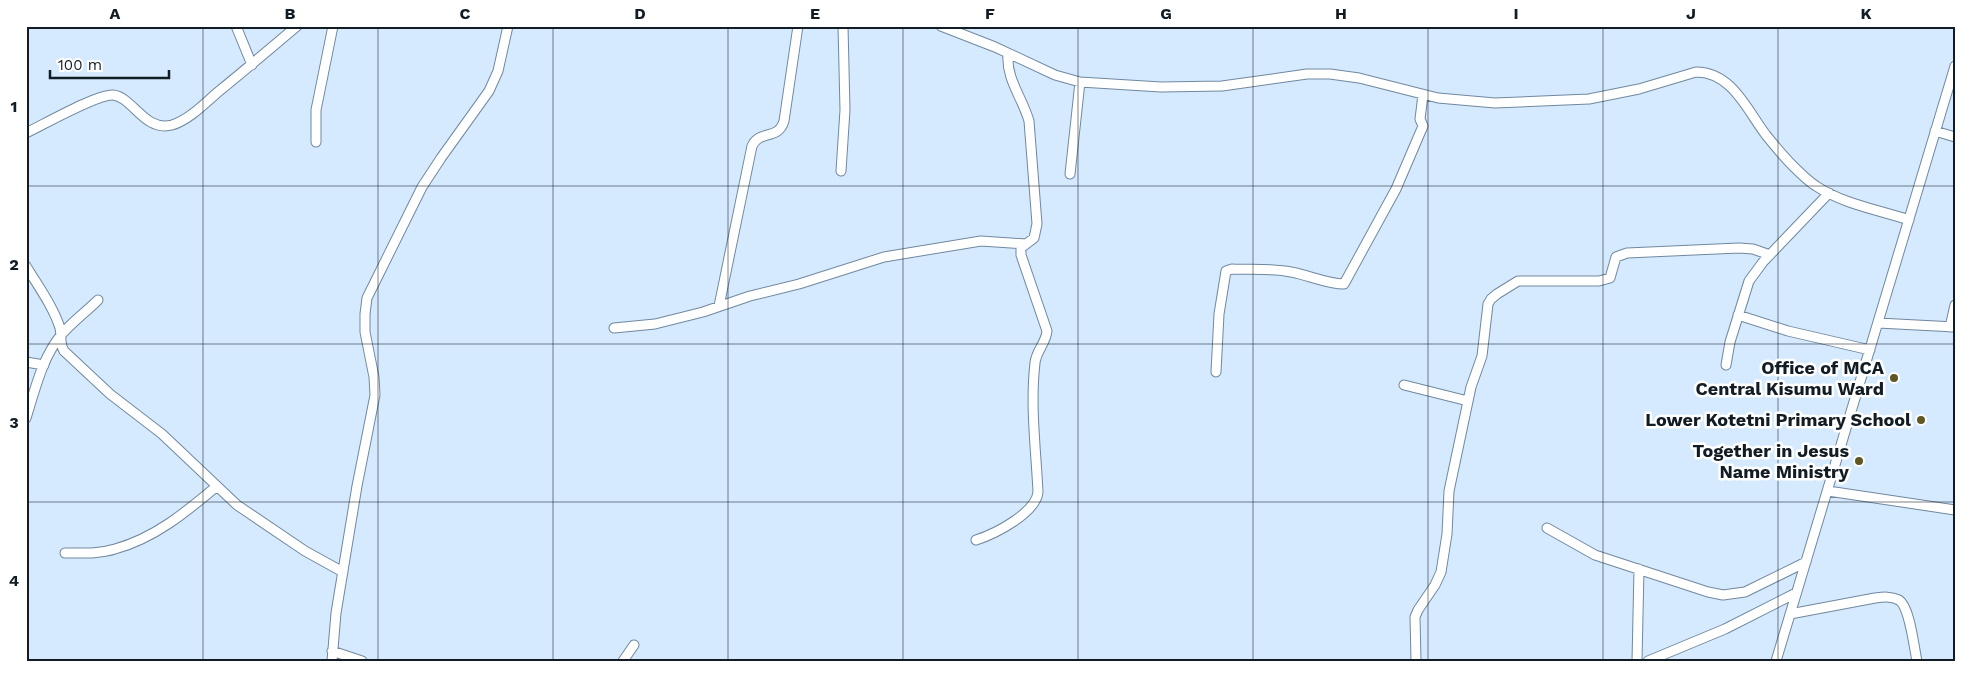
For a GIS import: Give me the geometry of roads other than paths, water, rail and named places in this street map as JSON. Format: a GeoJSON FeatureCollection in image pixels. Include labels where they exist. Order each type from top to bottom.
{"type":"FeatureCollection","features":[{"type":"Feature","properties":{"kind":"street"},"geometry":{"type":"LineString","coordinates":[[236,26],[252,65]]}},
{"type":"Feature","properties":{"kind":"street"},"geometry":{"type":"LineString","coordinates":[[26,133],[108,95],[121,97],[150,122],[160,125],[172,125],[197,110],[298,26]]}},
{"type":"Feature","properties":{"kind":"street"},"geometry":{"type":"LineString","coordinates":[[316,142],[316,110],[333,26]]}},
{"type":"Feature","properties":{"kind":"street"},"geometry":{"type":"LineString","coordinates":[[332,661],[336,613],[375,395],[374,377],[365,332],[367,298],[422,187],[489,91],[498,71],[508,26]]}},
{"type":"Feature","properties":{"kind":"street"},"geometry":{"type":"LineString","coordinates":[[720,306],[752,146],[760,137],[776,133],[783,127],[798,26]]}},
{"type":"Feature","properties":{"kind":"street"},"geometry":{"type":"LineString","coordinates":[[841,171],[845,110],[843,26]]}},
{"type":"Feature","properties":{"kind":"street"},"geometry":{"type":"LineString","coordinates":[[940,26],[1055,75],[1080,82],[1161,88],[1222,86],[1307,74],[1330,74],[1359,78],[1438,98],[1495,103],[1589,99],[1630,91],[1696,72],[1706,72],[1714,74],[1729,85],[1792,165],[1815,186],[1828,193],[1909,220]]}},
{"type":"Feature","properties":{"kind":"street"},"geometry":{"type":"LineString","coordinates":[[976,540],[992,534],[1029,510],[1038,499],[1034,366],[1035,357],[1046,337],[1047,331],[1021,255],[1021,248],[1034,238],[1037,224],[1029,121],[1025,108],[1008,73],[1008,54]]}},
{"type":"Feature","properties":{"kind":"street"},"geometry":{"type":"LineString","coordinates":[[1776,661],[1955,66]]}},
{"type":"Feature","properties":{"kind":"street"},"geometry":{"type":"LineString","coordinates":[[1070,174],[1080,82]]}},
{"type":"Feature","properties":{"kind":"street"},"geometry":{"type":"LineString","coordinates":[[1216,372],[1219,314],[1226,270],[1288,271],[1313,276],[1337,284],[1344,284],[1396,189],[1423,126],[1420,118],[1423,95]]}},
{"type":"Feature","properties":{"kind":"street"},"geometry":{"type":"LineString","coordinates":[[1935,131],[1955,137]]}},
{"type":"Feature","properties":{"kind":"street"},"geometry":{"type":"LineString","coordinates":[[1726,366],[1730,342],[1749,281],[1770,255],[1828,193]]}},
{"type":"Feature","properties":{"kind":"street"},"geometry":{"type":"LineString","coordinates":[[614,328],[645,327],[884,256],[981,241],[1026,244]]}},
{"type":"Feature","properties":{"kind":"street"},"geometry":{"type":"LineString","coordinates":[[1416,661],[1415,617],[1435,586],[1441,572],[1447,534],[1449,491],[1471,387],[1482,356],[1488,304],[1491,298],[1518,281],[1606,280],[1613,273],[1616,257],[1627,253],[1738,248],[1753,249],[1770,255]]}},
{"type":"Feature","properties":{"kind":"street"},"geometry":{"type":"LineString","coordinates":[[26,266],[44,293],[60,328],[61,346],[64,351],[110,394],[162,434],[236,505],[277,533],[343,572]]}},
{"type":"Feature","properties":{"kind":"street"},"geometry":{"type":"LineString","coordinates":[[26,418],[44,364],[61,335],[98,300]]}},
{"type":"Feature","properties":{"kind":"street"},"geometry":{"type":"LineString","coordinates":[[1878,323],[1953,327],[1955,305]]}},
{"type":"Feature","properties":{"kind":"street"},"geometry":{"type":"LineString","coordinates":[[1738,315],[1788,331],[1870,350]]}},
{"type":"Feature","properties":{"kind":"street"},"geometry":{"type":"LineString","coordinates":[[26,362],[44,364]]}},
{"type":"Feature","properties":{"kind":"street"},"geometry":{"type":"LineString","coordinates":[[1404,386],[1468,401]]}},
{"type":"Feature","properties":{"kind":"street"},"geometry":{"type":"LineString","coordinates":[[65,553],[90,553],[114,550],[138,541],[184,514],[217,486]]}},
{"type":"Feature","properties":{"kind":"street"},"geometry":{"type":"LineString","coordinates":[[1828,492],[1955,510]]}},
{"type":"Feature","properties":{"kind":"street"},"geometry":{"type":"LineString","coordinates":[[1547,528],[1594,555],[1708,592],[1723,595],[1745,592],[1806,562]]}},
{"type":"Feature","properties":{"kind":"street"},"geometry":{"type":"LineString","coordinates":[[1637,661],[1640,569]]}},
{"type":"Feature","properties":{"kind":"street"},"geometry":{"type":"LineString","coordinates":[[1648,661],[1725,629],[1796,593]]}},
{"type":"Feature","properties":{"kind":"street"},"geometry":{"type":"LineString","coordinates":[[1790,614],[1875,598],[1888,597],[1897,599],[1901,602],[1906,612],[1917,661]]}},
{"type":"Feature","properties":{"kind":"street"},"geometry":{"type":"LineString","coordinates":[[623,661],[634,645]]}},
{"type":"Feature","properties":{"kind":"street"},"geometry":{"type":"LineString","coordinates":[[332,650],[362,661]]}},
{"type":"Feature","properties":{"kind":"place","name":"Office of MCA Central Kisumu Ward"},"geometry":{"type":"Point","coordinates":[1894,378]}},
{"type":"Feature","properties":{"kind":"place","name":"Lower Kotetni Primary School"},"geometry":{"type":"Point","coordinates":[1921,420]}},
{"type":"Feature","properties":{"kind":"place","name":"Together in Jesus Name Ministry"},"geometry":{"type":"Point","coordinates":[1859,461]}}]}
